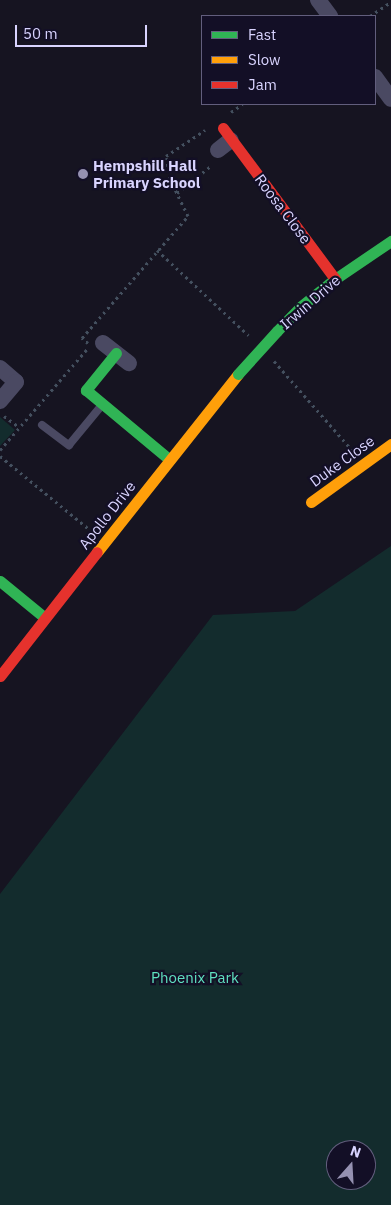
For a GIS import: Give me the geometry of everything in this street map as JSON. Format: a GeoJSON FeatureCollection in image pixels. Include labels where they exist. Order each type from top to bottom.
{"type":"FeatureCollection","features":[{"type":"Feature","properties":{"kind":"street"},"geometry":{"type":"LineString","coordinates":[[318,0],[329,15]]}},
{"type":"Feature","properties":{"kind":"street"},"geometry":{"type":"LineString","coordinates":[[376,78],[391,99]]}},
{"type":"Feature","properties":{"kind":"street","name":"Roosa Close"},"geometry":{"type":"LineString","coordinates":[[218,150],[227,134],[335,279]]}},
{"type":"Feature","properties":{"kind":"street","name":"Irwin Drive"},"geometry":{"type":"LineString","coordinates":[[238,374],[300,307],[335,279],[391,241]]}},
{"type":"Feature","properties":{"kind":"street"},"geometry":{"type":"LineString","coordinates":[[129,363],[109,348],[86,390],[170,460]]}},
{"type":"Feature","properties":{"kind":"street"},"geometry":{"type":"LineString","coordinates":[[0,368],[16,382],[0,401]]}},
{"type":"Feature","properties":{"kind":"street","name":"Apollo Drive"},"geometry":{"type":"LineString","coordinates":[[0,676],[238,374]]}},
{"type":"Feature","properties":{"kind":"street","name":"Duke Close"},"geometry":{"type":"LineString","coordinates":[[311,502],[391,444]]}},
{"type":"Feature","properties":{"kind":"street"},"geometry":{"type":"LineString","coordinates":[[0,581],[44,618]]}},
{"type":"Feature","properties":{"kind":"lane"},"geometry":{"type":"LineString","coordinates":[[42,425],[69,445],[103,404]]}},
{"type":"Feature","properties":{"kind":"path"},"geometry":{"type":"LineString","coordinates":[[372,15],[391,2]]}},
{"type":"Feature","properties":{"kind":"path"},"geometry":{"type":"LineString","coordinates":[[0,450],[90,345],[82,338],[188,216],[170,179],[166,156],[211,127]]}},
{"type":"Feature","properties":{"kind":"path"},"geometry":{"type":"LineString","coordinates":[[177,193],[214,163],[218,150]]}},
{"type":"Feature","properties":{"kind":"path"},"geometry":{"type":"LineString","coordinates":[[157,250],[246,333]]}},
{"type":"Feature","properties":{"kind":"path"},"geometry":{"type":"LineString","coordinates":[[280,368],[365,464]]}},
{"type":"Feature","properties":{"kind":"path"},"geometry":{"type":"LineString","coordinates":[[0,412],[19,428]]}},
{"type":"Feature","properties":{"kind":"path"},"geometry":{"type":"LineString","coordinates":[[0,456],[105,543]]}},
{"type":"Feature","properties":{"kind":"green space"},"geometry":{"type":"Polygon","coordinates":[[[0,417],[15,430],[0,446],[0,417]]]}},
{"type":"Feature","properties":{"kind":"green space","name":"Phoenix Park"},"geometry":{"type":"Polygon","coordinates":[[[391,546],[391,1205],[0,1205],[0,894],[213,615],[295,611],[391,546]]]}},
{"type":"Feature","properties":{"kind":"traffic: fast"},"geometry":{"type":"LineString","coordinates":[[277,331],[300,307],[335,279],[391,241]]}},
{"type":"Feature","properties":{"kind":"traffic: fast"},"geometry":{"type":"LineString","coordinates":[[238,374],[277,331]]}},
{"type":"Feature","properties":{"kind":"traffic: fast"},"geometry":{"type":"LineString","coordinates":[[116,353],[86,390],[170,460]]}},
{"type":"Feature","properties":{"kind":"traffic: fast"},"geometry":{"type":"LineString","coordinates":[[0,581],[45,618]]}},
{"type":"Feature","properties":{"kind":"traffic: slow"},"geometry":{"type":"LineString","coordinates":[[97,552],[238,374]]}},
{"type":"Feature","properties":{"kind":"traffic: slow"},"geometry":{"type":"LineString","coordinates":[[311,502],[391,444]]}},
{"type":"Feature","properties":{"kind":"traffic: jam"},"geometry":{"type":"LineString","coordinates":[[223,128],[335,279]]}},
{"type":"Feature","properties":{"kind":"traffic: jam"},"geometry":{"type":"LineString","coordinates":[[0,676],[97,552]]}},
{"type":"Feature","properties":{"kind":"place","name":"Hempshill Hall Primary School"},"geometry":{"type":"Point","coordinates":[83,174]}}]}
